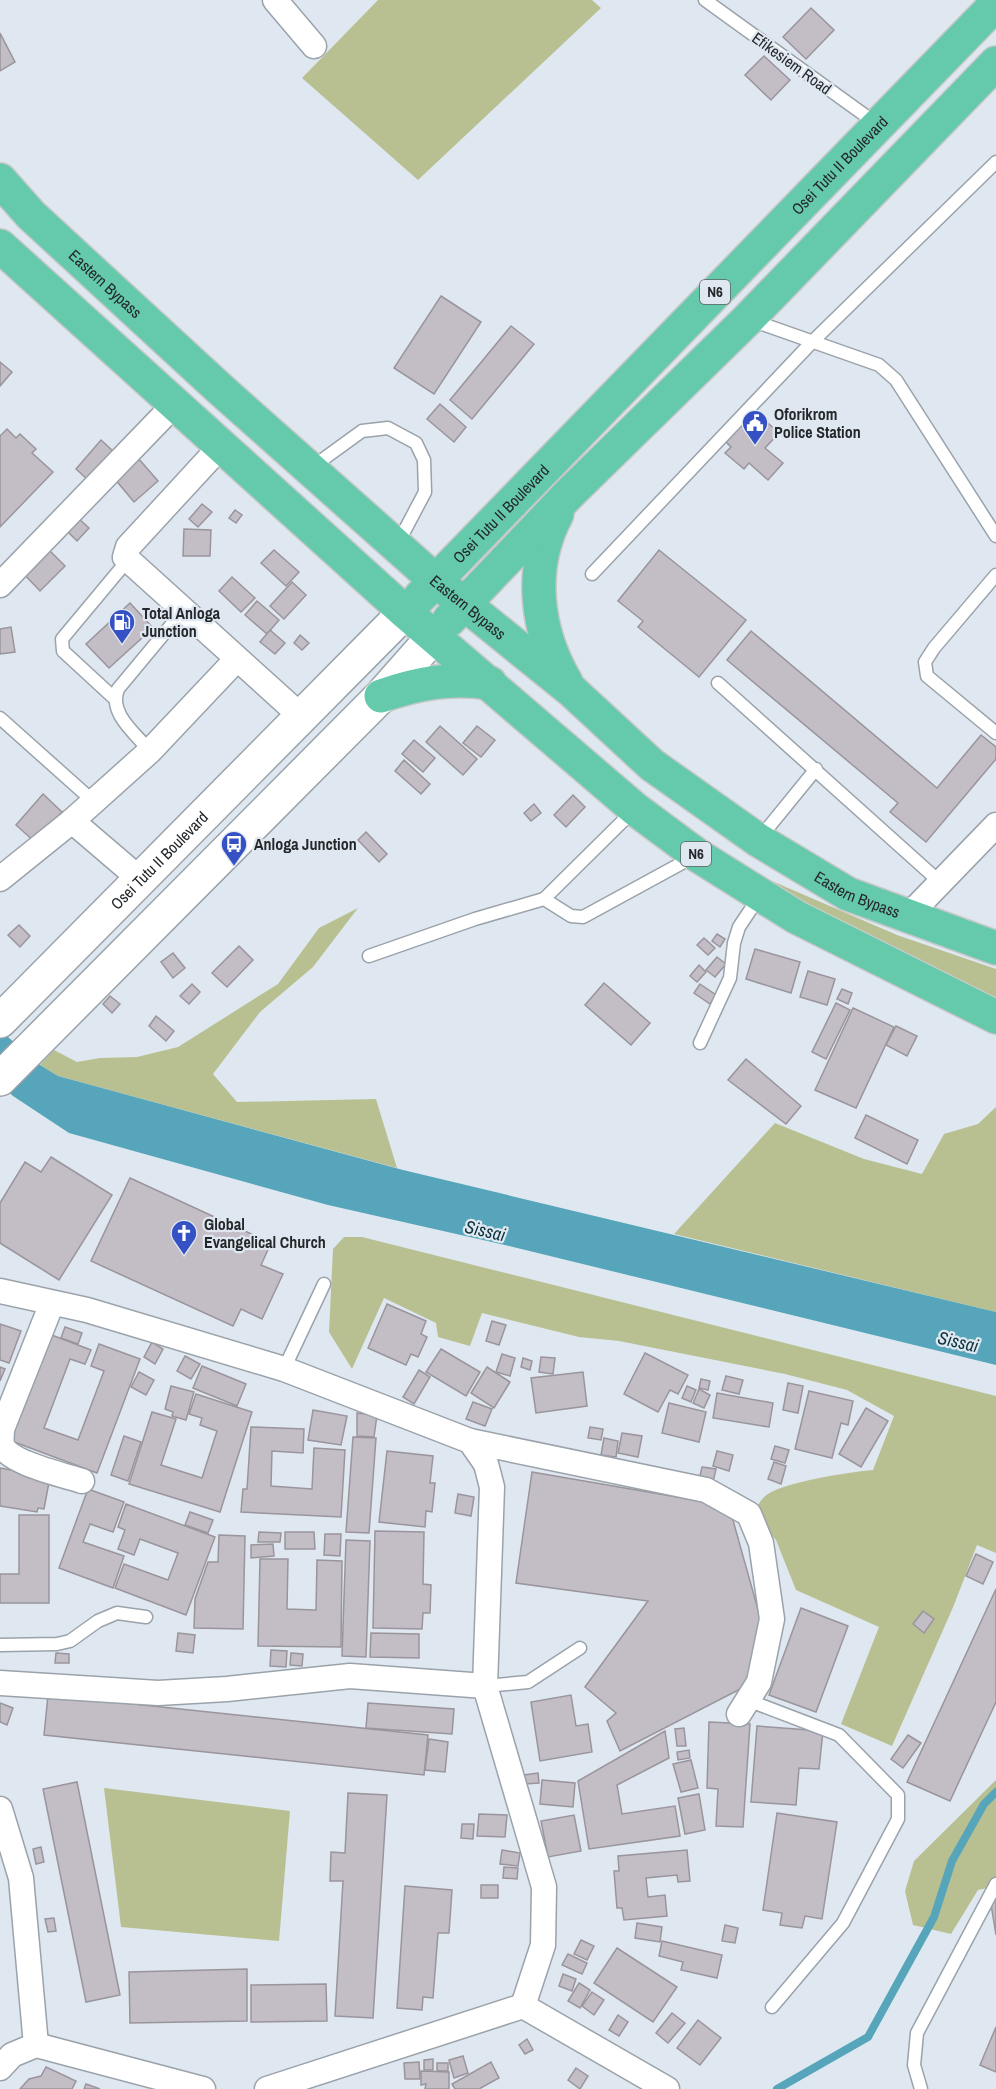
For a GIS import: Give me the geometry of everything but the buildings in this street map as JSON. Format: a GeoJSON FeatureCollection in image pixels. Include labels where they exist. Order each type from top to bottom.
{"type":"FeatureCollection","features":[{"type":"Feature","properties":{"kind":"highway","name":"Osei Tutu II Boulevard"},"geometry":{"type":"LineString","coordinates":[[405,612],[646,362],[880,126],[996,4]]}},
{"type":"Feature","properties":{"kind":"highway","name":"N6"},"geometry":{"type":"LineString","coordinates":[[434,636],[568,495],[748,319],[996,63]]}},
{"type":"Feature","properties":{"kind":"highway","name":"Eastern Bypass"},"geometry":{"type":"LineString","coordinates":[[0,180],[31,215],[310,469],[436,581],[572,691],[652,765],[759,840],[848,894],[996,948]]}},
{"type":"Feature","properties":{"kind":"highway"},"geometry":{"type":"LineString","coordinates":[[0,246],[405,612]]}},
{"type":"Feature","properties":{"kind":"highway"},"geometry":{"type":"LineString","coordinates":[[568,495],[551,526],[541,559],[538,594],[542,628],[554,661],[572,691]]}},
{"type":"Feature","properties":{"kind":"highway","name":"N6"},"geometry":{"type":"LineString","coordinates":[[405,612],[635,809],[697,855],[836,938],[996,1017]]}},
{"type":"Feature","properties":{"kind":"highway"},"geometry":{"type":"LineString","coordinates":[[381,696],[436,681],[465,679],[490,683]]}},
{"type":"Feature","properties":{"kind":"main road","name":"Osei Tutu II Boulevard"},"geometry":{"type":"LineString","coordinates":[[9,1012],[405,612]]}},
{"type":"Feature","properties":{"kind":"main road"},"geometry":{"type":"LineString","coordinates":[[0,1079],[381,696],[434,636]]}},
{"type":"Feature","properties":{"kind":"street"},"geometry":{"type":"LineString","coordinates":[[275,0],[314,46]]}},
{"type":"Feature","properties":{"kind":"street"},"geometry":{"type":"LineString","coordinates":[[0,585],[175,404]]}},
{"type":"Feature","properties":{"kind":"street"},"geometry":{"type":"LineString","coordinates":[[221,446],[128,546],[125,552],[127,561],[302,717]]}},
{"type":"Feature","properties":{"kind":"street"},"geometry":{"type":"LineString","coordinates":[[0,879],[72,821],[150,751],[236,660]]}},
{"type":"Feature","properties":{"kind":"street"},"geometry":{"type":"LineString","coordinates":[[72,821],[141,880]]}},
{"type":"Feature","properties":{"kind":"street"},"geometry":{"type":"LineString","coordinates":[[909,915],[996,825]]}},
{"type":"Feature","properties":{"kind":"street"},"geometry":{"type":"LineString","coordinates":[[0,1291],[87,1310],[284,1369],[470,1441],[706,1490],[749,1514],[761,1543],[772,1619],[759,1682],[744,1707]]}},
{"type":"Feature","properties":{"kind":"street"},"geometry":{"type":"LineString","coordinates":[[52,1303],[2,1429],[2,1445],[8,1455],[20,1461],[82,1481]]}},
{"type":"Feature","properties":{"kind":"street"},"geometry":{"type":"LineString","coordinates":[[470,1441],[486,1464],[492,1487],[485,1686],[544,1887],[543,1945],[524,2007]]}},
{"type":"Feature","properties":{"kind":"street"},"geometry":{"type":"LineString","coordinates":[[0,1683],[158,1693],[227,1689],[350,1676],[485,1686]]}},
{"type":"Feature","properties":{"kind":"street"},"geometry":{"type":"LineString","coordinates":[[0,1809],[21,1878],[36,2045]]}},
{"type":"Feature","properties":{"kind":"street"},"geometry":{"type":"LineString","coordinates":[[267,2089],[524,2007],[667,2089]]}},
{"type":"Feature","properties":{"kind":"street"},"geometry":{"type":"LineString","coordinates":[[0,2068],[12,2055],[36,2045],[203,2089]]}},
{"type":"Feature","properties":{"kind":"lane","name":"Efikesiem Road"},"geometry":{"type":"LineString","coordinates":[[705,0],[880,126]]}},
{"type":"Feature","properties":{"kind":"lane"},"geometry":{"type":"LineString","coordinates":[[592,574],[812,342],[996,162]]}},
{"type":"Feature","properties":{"kind":"lane"},"geometry":{"type":"LineString","coordinates":[[748,319],[879,365],[896,380],[996,536]]}},
{"type":"Feature","properties":{"kind":"lane"},"geometry":{"type":"LineString","coordinates":[[310,469],[362,431],[388,428],[416,443],[424,460],[426,492],[396,546]]}},
{"type":"Feature","properties":{"kind":"lane"},"geometry":{"type":"LineString","coordinates":[[127,561],[62,639],[63,651],[114,698],[117,712],[150,751]]}},
{"type":"Feature","properties":{"kind":"lane"},"geometry":{"type":"LineString","coordinates":[[996,575],[934,648],[926,662],[927,676],[996,733]]}},
{"type":"Feature","properties":{"kind":"lane"},"geometry":{"type":"LineString","coordinates":[[114,698],[118,689],[182,612]]}},
{"type":"Feature","properties":{"kind":"lane"},"geometry":{"type":"LineString","coordinates":[[718,683],[941,883]]}},
{"type":"Feature","properties":{"kind":"lane"},"geometry":{"type":"LineString","coordinates":[[0,718],[93,801]]}},
{"type":"Feature","properties":{"kind":"lane"},"geometry":{"type":"LineString","coordinates":[[759,840],[816,769]]}},
{"type":"Feature","properties":{"kind":"lane"},"geometry":{"type":"LineString","coordinates":[[369,956],[476,919],[544,899],[635,809]]}},
{"type":"Feature","properties":{"kind":"lane"},"geometry":{"type":"LineString","coordinates":[[544,899],[563,912],[583,918],[697,855]]}},
{"type":"Feature","properties":{"kind":"lane"},"geometry":{"type":"LineString","coordinates":[[700,1043],[730,978],[734,943],[739,927],[761,895]]}},
{"type":"Feature","properties":{"kind":"lane"},"geometry":{"type":"LineString","coordinates":[[284,1369],[324,1284]]}},
{"type":"Feature","properties":{"kind":"lane"},"geometry":{"type":"LineString","coordinates":[[0,1645],[57,1644],[70,1641],[98,1621],[117,1613],[146,1617]]}},
{"type":"Feature","properties":{"kind":"lane"},"geometry":{"type":"LineString","coordinates":[[485,1686],[528,1682],[580,1648]]}},
{"type":"Feature","properties":{"kind":"lane"},"geometry":{"type":"LineString","coordinates":[[744,1707],[839,1735],[898,1795],[898,1819],[843,1923],[772,2007]]}},
{"type":"Feature","properties":{"kind":"lane"},"geometry":{"type":"LineString","coordinates":[[921,2089],[914,2065],[917,2033],[996,1884]]}},
{"type":"Feature","properties":{"kind":"green space"},"geometry":{"type":"Polygon","coordinates":[[[378,0],[592,0],[601,8],[418,180],[302,78],[378,0]]]}},
{"type":"Feature","properties":{"kind":"green space"},"geometry":{"type":"Polygon","coordinates":[[[765,878],[897,935],[996,969],[996,1000],[834,921],[765,878]]]}},
{"type":"Feature","properties":{"kind":"green space"},"geometry":{"type":"Polygon","coordinates":[[[358,908],[313,967],[260,1012],[213,1074],[237,1102],[376,1099],[397,1168],[58,1076],[40,1065],[54,1050],[77,1062],[100,1058],[137,1057],[178,1047],[278,984],[319,928],[358,908]]]}},
{"type":"Feature","properties":{"kind":"green space"},"geometry":{"type":"Polygon","coordinates":[[[996,1107],[996,1312],[674,1234],[775,1123],[864,1159],[922,1174],[944,1134],[978,1124],[996,1107]]]}},
{"type":"Feature","properties":{"kind":"green space"},"geometry":{"type":"Polygon","coordinates":[[[344,1237],[362,1237],[996,1396],[996,1553],[977,1545],[954,1605],[892,1746],[841,1724],[879,1627],[796,1590],[776,1540],[753,1512],[764,1497],[799,1482],[873,1470],[894,1416],[847,1390],[785,1374],[619,1341],[579,1337],[482,1313],[470,1346],[438,1337],[436,1323],[384,1298],[352,1369],[329,1332],[333,1249],[344,1237]]]}},
{"type":"Feature","properties":{"kind":"green space"},"geometry":{"type":"Polygon","coordinates":[[[996,1780],[996,1886],[978,1890],[951,1934],[913,1925],[905,1891],[914,1861],[996,1780]]]}},
{"type":"Feature","properties":{"kind":"green space"},"geometry":{"type":"Polygon","coordinates":[[[104,1788],[290,1811],[279,1941],[121,1927],[104,1788]]]}},
{"type":"Feature","properties":{"kind":"water","name":"Sissai"},"geometry":{"type":"Polygon","coordinates":[[[0,1030],[40,1065],[58,1076],[403,1170],[996,1312],[996,1365],[505,1245],[328,1205],[69,1133],[13,1096],[0,1084],[0,1030]]]}},
{"type":"Feature","properties":{"kind":"waterway"},"geometry":{"type":"LineString","coordinates":[[777,2089],[868,2037],[934,1917],[952,1861],[984,1804],[996,1792]]}},
{"type":"Feature","properties":{"kind":"place","name":"Oforikrom Police Station"},"geometry":{"type":"Point","coordinates":[755,446]}},
{"type":"Feature","properties":{"kind":"place","name":"Total Anloga Junction"},"geometry":{"type":"Point","coordinates":[122,645]}},
{"type":"Feature","properties":{"kind":"place","name":"Anloga Junction"},"geometry":{"type":"Point","coordinates":[234,867]}},
{"type":"Feature","properties":{"kind":"place","name":"Global Evangelical Church"},"geometry":{"type":"Point","coordinates":[184,1256]}}]}
